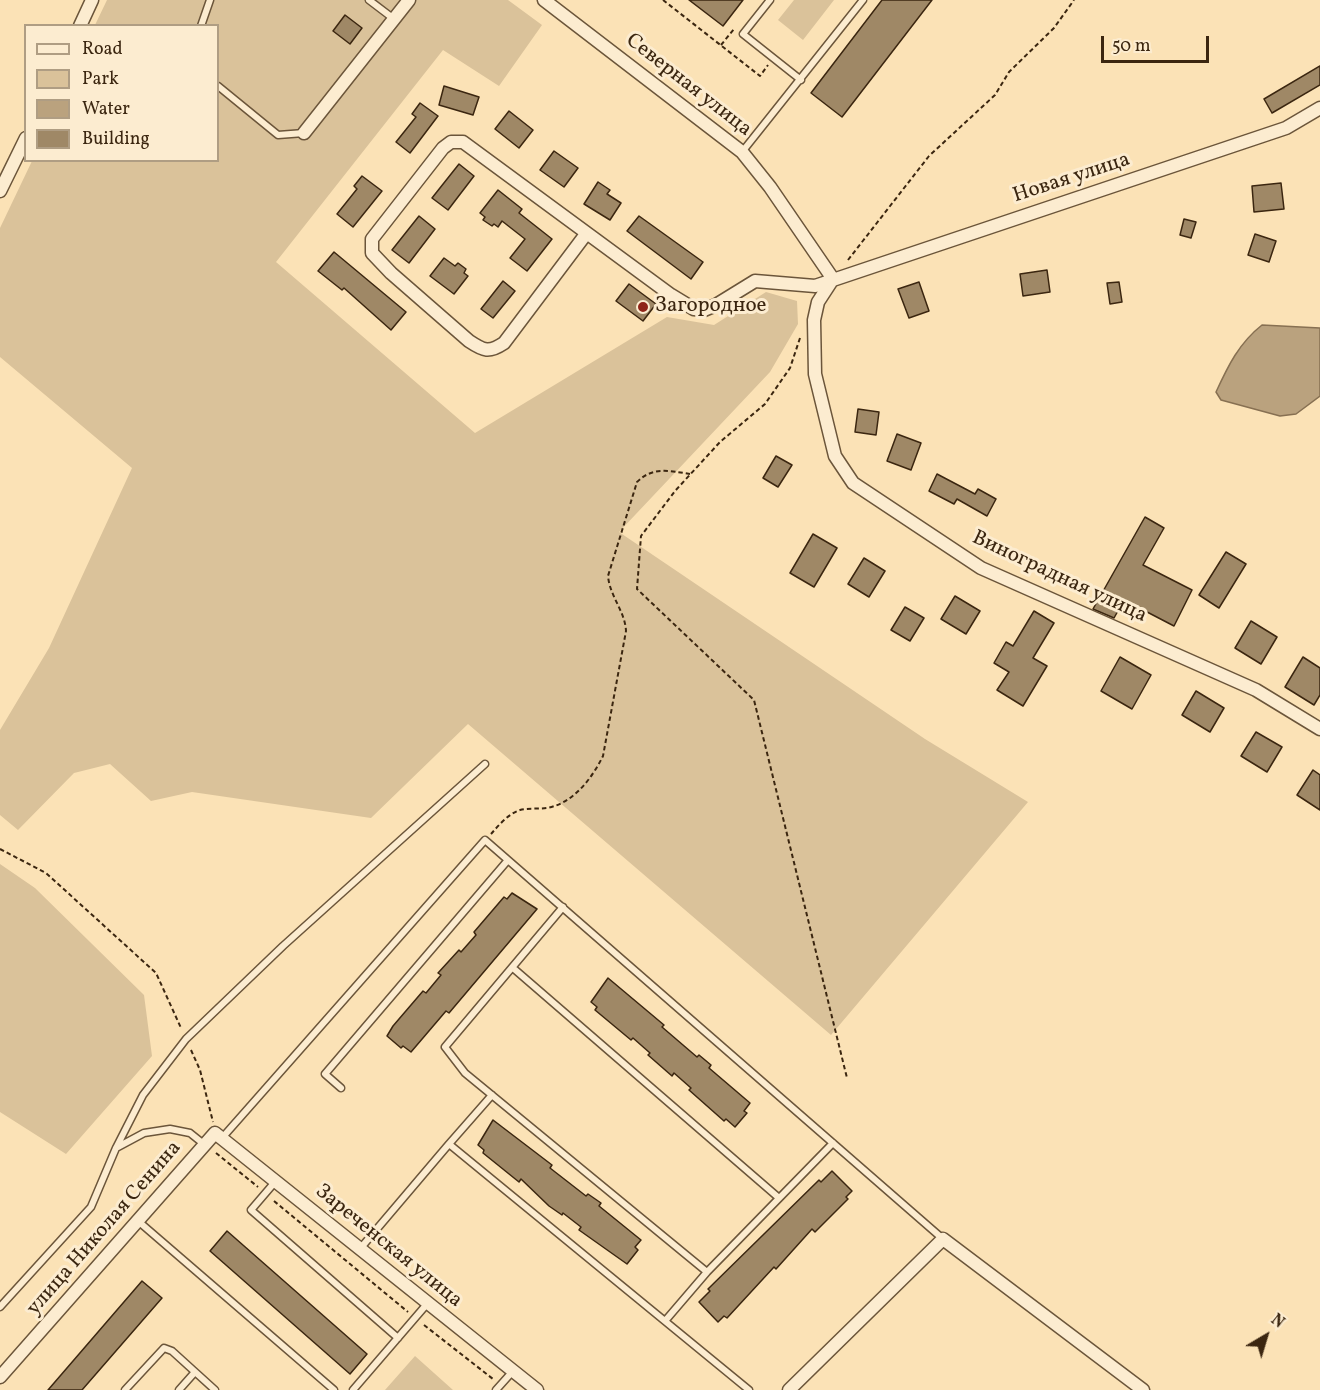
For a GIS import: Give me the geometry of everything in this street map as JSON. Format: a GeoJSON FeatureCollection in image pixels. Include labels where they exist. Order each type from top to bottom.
{"type":"FeatureCollection","features":[{"type":"Feature","properties":{"kind":"street"},"geometry":{"type":"LineString","coordinates":[[81,24],[92,0]]}},
{"type":"Feature","properties":{"kind":"street"},"geometry":{"type":"LineString","coordinates":[[304,133],[409,0]]}},
{"type":"Feature","properties":{"kind":"street","name":"Северная улица"},"geometry":{"type":"LineString","coordinates":[[544,0],[742,152],[770,187],[833,279]]}},
{"type":"Feature","properties":{"kind":"street","name":"Новая улица"},"geometry":{"type":"LineString","coordinates":[[586,234],[504,343],[492,351],[483,350],[469,341],[391,273],[372,253],[372,239],[435,157],[451,142],[463,142],[586,234],[694,309],[716,305],[755,281],[815,286],[1286,128],[1320,108]]}},
{"type":"Feature","properties":{"kind":"street"},"geometry":{"type":"LineString","coordinates":[[0,191],[24,142]]}},
{"type":"Feature","properties":{"kind":"street","name":"Виноградная улица"},"geometry":{"type":"LineString","coordinates":[[833,279],[818,302],[814,320],[817,384],[835,456],[853,483],[981,568],[1256,690],[1320,729]]}},
{"type":"Feature","properties":{"kind":"street","name":"улица Николая Сенина"},"geometry":{"type":"LineString","coordinates":[[0,1377],[137,1220],[219,1136]]}},
{"type":"Feature","properties":{"kind":"street","name":"Зареченская улица"},"geometry":{"type":"LineString","coordinates":[[219,1136],[537,1390]]}},
{"type":"Feature","properties":{"kind":"street"},"geometry":{"type":"LineString","coordinates":[[789,1390],[943,1239],[1143,1390]]}},
{"type":"Feature","properties":{"kind":"lane"},"geometry":{"type":"LineString","coordinates":[[202,24],[210,0]]}},
{"type":"Feature","properties":{"kind":"lane"},"geometry":{"type":"LineString","coordinates":[[369,0],[394,19]]}},
{"type":"Feature","properties":{"kind":"lane"},"geometry":{"type":"LineString","coordinates":[[770,0],[743,34],[801,80]]}},
{"type":"Feature","properties":{"kind":"lane"},"geometry":{"type":"LineString","coordinates":[[742,152],[863,0]]}},
{"type":"Feature","properties":{"kind":"lane"},"geometry":{"type":"LineString","coordinates":[[219,87],[278,135],[304,133]]}},
{"type":"Feature","properties":{"kind":"lane"},"geometry":{"type":"LineString","coordinates":[[0,1307],[91,1207],[116,1148],[143,1095],[186,1039],[283,946],[485,764]]}},
{"type":"Feature","properties":{"kind":"lane"},"geometry":{"type":"LineString","coordinates":[[219,1136],[486,840],[943,1239]]}},
{"type":"Feature","properties":{"kind":"lane"},"geometry":{"type":"LineString","coordinates":[[341,1088],[325,1074],[508,860]]}},
{"type":"Feature","properties":{"kind":"lane"},"geometry":{"type":"LineString","coordinates":[[563,907],[445,1047],[465,1072],[707,1272]]}},
{"type":"Feature","properties":{"kind":"lane"},"geometry":{"type":"LineString","coordinates":[[513,968],[779,1198]]}},
{"type":"Feature","properties":{"kind":"lane"},"geometry":{"type":"LineString","coordinates":[[359,1250],[492,1095]]}},
{"type":"Feature","properties":{"kind":"lane"},"geometry":{"type":"LineString","coordinates":[[116,1148],[144,1132],[170,1129],[190,1133],[209,1148]]}},
{"type":"Feature","properties":{"kind":"lane"},"geometry":{"type":"LineString","coordinates":[[665,1321],[707,1272],[833,1143]]}},
{"type":"Feature","properties":{"kind":"lane"},"geometry":{"type":"LineString","coordinates":[[449,1144],[749,1390]]}},
{"type":"Feature","properties":{"kind":"lane"},"geometry":{"type":"LineString","coordinates":[[275,1182],[251,1210],[398,1338]]}},
{"type":"Feature","properties":{"kind":"lane"},"geometry":{"type":"LineString","coordinates":[[137,1220],[334,1390]]}},
{"type":"Feature","properties":{"kind":"lane"},"geometry":{"type":"LineString","coordinates":[[353,1390],[427,1304]]}},
{"type":"Feature","properties":{"kind":"lane"},"geometry":{"type":"LineString","coordinates":[[125,1390],[165,1348],[215,1390]]}},
{"type":"Feature","properties":{"kind":"lane"},"geometry":{"type":"LineString","coordinates":[[498,1388],[513,1371]]}},
{"type":"Feature","properties":{"kind":"lane"},"geometry":{"type":"LineString","coordinates":[[179,1390],[195,1372]]}},
{"type":"Feature","properties":{"kind":"path"},"geometry":{"type":"LineString","coordinates":[[663,0],[760,76],[774,58]]}},
{"type":"Feature","properties":{"kind":"path"},"geometry":{"type":"LineString","coordinates":[[847,261],[929,156],[986,105],[1009,72],[1054,28],[1074,0]]}},
{"type":"Feature","properties":{"kind":"path"},"geometry":{"type":"LineString","coordinates":[[814,320],[799,339],[790,368],[765,405],[720,442],[690,474],[641,536],[637,590],[754,700],[847,1078]]}},
{"type":"Feature","properties":{"kind":"path"},"geometry":{"type":"LineString","coordinates":[[486,840],[506,818],[519,810],[550,808],[573,797],[594,773],[603,756],[626,631],[625,620],[609,590],[608,576],[637,482],[646,473],[661,470],[690,474]]}},
{"type":"Feature","properties":{"kind":"path"},"geometry":{"type":"LineString","coordinates":[[0,849],[46,873],[156,973],[200,1070],[219,1136]]}},
{"type":"Feature","properties":{"kind":"path"},"geometry":{"type":"LineString","coordinates":[[209,1148],[498,1388]]}},
{"type":"Feature","properties":{"kind":"green space"},"geometry":{"type":"Polygon","coordinates":[[[107,0],[508,0],[542,25],[499,86],[443,50],[276,262],[475,433],[667,317],[714,325],[766,292],[797,301],[798,324],[770,372],[619,532],[925,739],[1028,802],[831,1035],[468,724],[371,818],[192,792],[151,801],[110,764],[74,773],[18,830],[0,815],[0,730],[49,648],[132,468],[0,357],[0,228],[32,162],[219,162],[219,24],[95,24],[107,0]]]}},
{"type":"Feature","properties":{"kind":"green space"},"geometry":{"type":"Polygon","coordinates":[[[794,0],[834,0],[803,40],[778,20],[794,0]]]}},
{"type":"Feature","properties":{"kind":"green space"},"geometry":{"type":"Polygon","coordinates":[[[0,864],[35,888],[144,995],[152,1056],[66,1154],[0,1112],[0,864]]]}},
{"type":"Feature","properties":{"kind":"green space"},"geometry":{"type":"Polygon","coordinates":[[[415,1356],[453,1390],[385,1390],[415,1356]]]}},
{"type":"Feature","properties":{"kind":"water"},"geometry":{"type":"Polygon","coordinates":[[[1262,325],[1320,328],[1320,396],[1296,414],[1280,416],[1221,400],[1216,392],[1241,347],[1262,325]]]}},
{"type":"Feature","properties":{"kind":"building"},"geometry":{"type":"Polygon","coordinates":[[[689,0],[743,0],[723,26],[689,0]]]}},
{"type":"Feature","properties":{"kind":"building"},"geometry":{"type":"Polygon","coordinates":[[[882,0],[932,0],[842,117],[811,93],[882,0]]]}},
{"type":"Feature","properties":{"kind":"building"},"geometry":{"type":"Polygon","coordinates":[[[345,15],[362,28],[350,44],[333,31],[345,15]]]}},
{"type":"Feature","properties":{"kind":"building"},"geometry":{"type":"Polygon","coordinates":[[[1320,66],[1320,85],[1272,113],[1264,99],[1320,66]]]}},
{"type":"Feature","properties":{"kind":"building"},"geometry":{"type":"Polygon","coordinates":[[[444,86],[479,97],[473,115],[439,105],[444,86]]]}},
{"type":"Feature","properties":{"kind":"building"},"geometry":{"type":"Polygon","coordinates":[[[420,103],[438,116],[410,153],[396,142],[416,117],[412,114],[420,103]]]}},
{"type":"Feature","properties":{"kind":"building"},"geometry":{"type":"Polygon","coordinates":[[[509,111],[533,130],[519,148],[495,129],[509,111]]]}},
{"type":"Feature","properties":{"kind":"building"},"geometry":{"type":"Polygon","coordinates":[[[554,151],[578,168],[564,187],[540,170],[554,151]]]}},
{"type":"Feature","properties":{"kind":"building"},"geometry":{"type":"Polygon","coordinates":[[[459,164],[474,176],[448,210],[432,198],[459,164]]]}},
{"type":"Feature","properties":{"kind":"building"},"geometry":{"type":"Polygon","coordinates":[[[362,176],[382,191],[353,227],[337,214],[357,189],[354,186],[362,176]]]}},
{"type":"Feature","properties":{"kind":"building"},"geometry":{"type":"Polygon","coordinates":[[[598,182],[610,190],[607,194],[621,203],[610,220],[584,204],[598,182]]]}},
{"type":"Feature","properties":{"kind":"building"},"geometry":{"type":"Polygon","coordinates":[[[1281,183],[1284,209],[1254,212],[1252,186],[1281,183]]]}},
{"type":"Feature","properties":{"kind":"building"},"geometry":{"type":"Polygon","coordinates":[[[498,190],[522,209],[519,213],[552,239],[527,271],[510,258],[525,239],[502,221],[498,227],[494,224],[492,226],[483,220],[485,217],[480,213],[498,190]]]}},
{"type":"Feature","properties":{"kind":"building"},"geometry":{"type":"Polygon","coordinates":[[[419,216],[435,229],[409,263],[392,250],[419,216]]]}},
{"type":"Feature","properties":{"kind":"building"},"geometry":{"type":"Polygon","coordinates":[[[639,216],[703,262],[691,279],[627,231],[639,216]]]}},
{"type":"Feature","properties":{"kind":"building"},"geometry":{"type":"Polygon","coordinates":[[[1184,219],[1196,222],[1191,238],[1180,235],[1184,219]]]}},
{"type":"Feature","properties":{"kind":"building"},"geometry":{"type":"Polygon","coordinates":[[[1255,234],[1276,241],[1269,262],[1248,255],[1255,234]]]}},
{"type":"Feature","properties":{"kind":"building"},"geometry":{"type":"Polygon","coordinates":[[[334,252],[406,312],[391,330],[344,288],[342,290],[318,271],[334,252]]]}},
{"type":"Feature","properties":{"kind":"building"},"geometry":{"type":"Polygon","coordinates":[[[444,258],[455,266],[458,263],[466,269],[464,273],[468,276],[454,294],[430,276],[444,258]]]}},
{"type":"Feature","properties":{"kind":"building"},"geometry":{"type":"Polygon","coordinates":[[[1047,270],[1050,292],[1023,296],[1020,274],[1047,270]]]}},
{"type":"Feature","properties":{"kind":"building"},"geometry":{"type":"Polygon","coordinates":[[[503,281],[515,291],[493,318],[481,309],[503,281]]]}},
{"type":"Feature","properties":{"kind":"building"},"geometry":{"type":"Polygon","coordinates":[[[919,282],[929,311],[909,318],[898,289],[919,282]]]}},
{"type":"Feature","properties":{"kind":"building"},"geometry":{"type":"Polygon","coordinates":[[[1119,282],[1122,302],[1110,304],[1107,283],[1119,282]]]}},
{"type":"Feature","properties":{"kind":"building"},"geometry":{"type":"Polygon","coordinates":[[[629,284],[656,304],[643,321],[616,301],[629,284]]]}},
{"type":"Feature","properties":{"kind":"building"},"geometry":{"type":"Polygon","coordinates":[[[858,409],[879,412],[876,435],[855,432],[858,409]]]}},
{"type":"Feature","properties":{"kind":"building"},"geometry":{"type":"Polygon","coordinates":[[[897,434],[921,443],[911,470],[887,461],[897,434]]]}},
{"type":"Feature","properties":{"kind":"building"},"geometry":{"type":"Polygon","coordinates":[[[776,456],[792,465],[778,487],[763,478],[776,456]]]}},
{"type":"Feature","properties":{"kind":"building"},"geometry":{"type":"Polygon","coordinates":[[[937,474],[975,494],[978,489],[996,499],[987,516],[957,499],[954,504],[929,491],[937,474]]]}},
{"type":"Feature","properties":{"kind":"building"},"geometry":{"type":"Polygon","coordinates":[[[1145,517],[1164,528],[1143,565],[1192,590],[1174,626],[1124,600],[1114,618],[1093,609],[1145,517]]]}},
{"type":"Feature","properties":{"kind":"building"},"geometry":{"type":"Polygon","coordinates":[[[813,534],[837,548],[814,587],[790,573],[813,534]]]}},
{"type":"Feature","properties":{"kind":"building"},"geometry":{"type":"Polygon","coordinates":[[[1226,552],[1246,564],[1219,608],[1199,595],[1226,552]]]}},
{"type":"Feature","properties":{"kind":"building"},"geometry":{"type":"Polygon","coordinates":[[[864,558],[885,571],[869,597],[848,584],[864,558]]]}},
{"type":"Feature","properties":{"kind":"building"},"geometry":{"type":"Polygon","coordinates":[[[955,596],[980,611],[966,634],[941,619],[955,596]]]}},
{"type":"Feature","properties":{"kind":"building"},"geometry":{"type":"Polygon","coordinates":[[[905,607],[924,618],[910,641],[891,630],[905,607]]]}},
{"type":"Feature","properties":{"kind":"building"},"geometry":{"type":"Polygon","coordinates":[[[1034,611],[1054,623],[1033,658],[1047,666],[1023,706],[997,690],[1009,672],[994,663],[1006,642],[1013,646],[1034,611]]]}},
{"type":"Feature","properties":{"kind":"building"},"geometry":{"type":"Polygon","coordinates":[[[1251,621],[1277,637],[1261,664],[1235,648],[1251,621]]]}},
{"type":"Feature","properties":{"kind":"building"},"geometry":{"type":"Polygon","coordinates":[[[1120,657],[1151,675],[1132,709],[1101,691],[1120,657]]]}},
{"type":"Feature","properties":{"kind":"building"},"geometry":{"type":"Polygon","coordinates":[[[1303,657],[1320,668],[1320,695],[1314,705],[1285,687],[1303,657]]]}},
{"type":"Feature","properties":{"kind":"building"},"geometry":{"type":"Polygon","coordinates":[[[1196,691],[1224,708],[1210,732],[1182,715],[1196,691]]]}},
{"type":"Feature","properties":{"kind":"building"},"geometry":{"type":"Polygon","coordinates":[[[1256,732],[1282,747],[1267,772],[1241,756],[1256,732]]]}},
{"type":"Feature","properties":{"kind":"building"},"geometry":{"type":"Polygon","coordinates":[[[1313,770],[1320,775],[1320,810],[1297,795],[1313,770]]]}},
{"type":"Feature","properties":{"kind":"building"},"geometry":{"type":"Polygon","coordinates":[[[512,893],[537,909],[449,1013],[446,1011],[411,1052],[403,1046],[401,1048],[387,1036],[393,1026],[423,991],[426,993],[441,975],[438,973],[476,935],[474,932],[504,897],[507,899],[512,893]]]}},
{"type":"Feature","properties":{"kind":"building"},"geometry":{"type":"Polygon","coordinates":[[[608,978],[664,1025],[662,1027],[697,1057],[699,1055],[711,1065],[709,1068],[750,1103],[744,1111],[747,1113],[735,1127],[726,1119],[724,1121],[689,1090],[691,1088],[674,1073],[672,1076],[633,1038],[631,1040],[595,1010],[597,1007],[591,1002],[608,978]]]}},
{"type":"Feature","properties":{"kind":"building"},"geometry":{"type":"Polygon","coordinates":[[[493,1120],[552,1165],[550,1168],[586,1196],[588,1194],[601,1203],[599,1206],[641,1240],[635,1247],[638,1250],[627,1264],[579,1230],[581,1227],[563,1213],[562,1215],[549,1206],[521,1179],[519,1182],[483,1153],[484,1150],[478,1145],[493,1120]]]}},
{"type":"Feature","properties":{"kind":"building"},"geometry":{"type":"Polygon","coordinates":[[[832,1171],[852,1191],[846,1197],[848,1199],[815,1232],[812,1229],[727,1318],[724,1316],[718,1322],[699,1302],[710,1291],[708,1289],[819,1180],[821,1182],[832,1171]]]}},
{"type":"Feature","properties":{"kind":"building"},"geometry":{"type":"Polygon","coordinates":[[[227,1231],[367,1354],[350,1374],[210,1251],[227,1231]]]}},
{"type":"Feature","properties":{"kind":"building"},"geometry":{"type":"Polygon","coordinates":[[[142,1281],[162,1298],[82,1390],[48,1390],[142,1281]]]}},
{"type":"Feature","properties":{"kind":"place","name":"Загородное"},"geometry":{"type":"Point","coordinates":[643,307]}}]}
